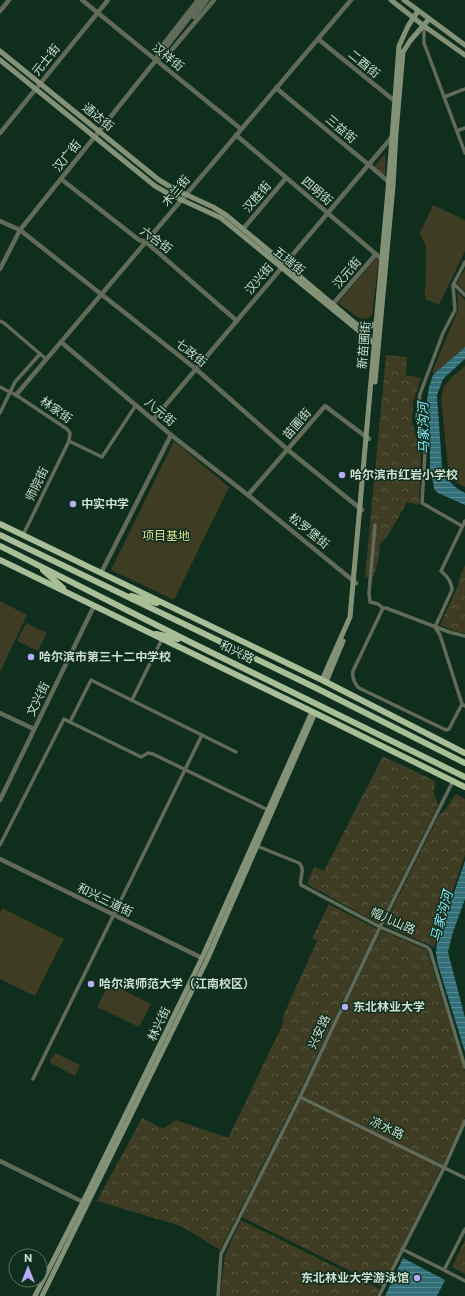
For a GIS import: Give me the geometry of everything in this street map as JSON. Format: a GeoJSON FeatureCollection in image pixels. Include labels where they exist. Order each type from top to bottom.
{"type":"FeatureCollection","features":[{"type":"Feature","properties":{"kind":"highway","name":"和兴路"},"geometry":{"type":"LineString","coordinates":[[0,524],[324,681],[465,753]]}},
{"type":"Feature","properties":{"kind":"highway","name":"和兴路"},"geometry":{"type":"LineString","coordinates":[[0,535],[316,688],[465,763]]}},
{"type":"Feature","properties":{"kind":"highway","name":"和兴路"},"geometry":{"type":"LineString","coordinates":[[0,546],[188,641],[465,776]]}},
{"type":"Feature","properties":{"kind":"highway","name":"和兴路"},"geometry":{"type":"LineString","coordinates":[[0,560],[465,787]]}},
{"type":"Feature","properties":{"kind":"highway"},"geometry":{"type":"LineString","coordinates":[[34,563],[72,594]]}},
{"type":"Feature","properties":{"kind":"highway"},"geometry":{"type":"LineString","coordinates":[[116,592],[172,607]]}},
{"type":"Feature","properties":{"kind":"highway"},"geometry":{"type":"LineString","coordinates":[[146,632],[188,641]]}},
{"type":"Feature","properties":{"kind":"highway"},"geometry":{"type":"LineString","coordinates":[[298,694],[314,712]]}},
{"type":"Feature","properties":{"kind":"highway"},"geometry":{"type":"LineString","coordinates":[[403,746],[433,771]]}},
{"type":"Feature","properties":{"kind":"main road"},"geometry":{"type":"LineString","coordinates":[[391,0],[465,55]]}},
{"type":"Feature","properties":{"kind":"main road"},"geometry":{"type":"LineString","coordinates":[[404,0],[465,45]]}},
{"type":"Feature","properties":{"kind":"main road","name":"新苗圃街"},"geometry":{"type":"LineString","coordinates":[[324,681],[353,619],[367,438],[396,133],[399,46],[418,11]]}},
{"type":"Feature","properties":{"kind":"main road","name":"新苗圃街"},"geometry":{"type":"LineString","coordinates":[[391,184],[392,138],[403,52],[410,41],[429,19]]}},
{"type":"Feature","properties":{"kind":"main road","name":"通达街"},"geometry":{"type":"LineString","coordinates":[[0,51],[159,180],[186,194]]}},
{"type":"Feature","properties":{"kind":"main road","name":"通达街"},"geometry":{"type":"LineString","coordinates":[[0,60],[155,186],[181,200]]}},
{"type":"Feature","properties":{"kind":"main road","name":"五瑞街"},"geometry":{"type":"LineString","coordinates":[[186,194],[220,211],[376,345]]}},
{"type":"Feature","properties":{"kind":"main road","name":"五瑞街"},"geometry":{"type":"LineString","coordinates":[[181,200],[221,218],[334,304],[356,324],[362,327],[369,327],[376,323]]}},
{"type":"Feature","properties":{"kind":"main road","name":"新苗圃街"},"geometry":{"type":"LineString","coordinates":[[376,345],[376,323],[384,261]]}},
{"type":"Feature","properties":{"kind":"main road","name":"林兴街"},"geometry":{"type":"LineString","coordinates":[[35,1296],[83,1202],[202,958],[268,810],[314,712]]}},
{"type":"Feature","properties":{"kind":"main road","name":"林兴街"},"geometry":{"type":"LineString","coordinates":[[42,1296],[207,960],[314,712]]}},
{"type":"Feature","properties":{"kind":"street"},"geometry":{"type":"LineString","coordinates":[[0,11],[9,0]]}},
{"type":"Feature","properties":{"kind":"street","name":"汉祥街"},"geometry":{"type":"LineString","coordinates":[[82,0],[242,129]]}},
{"type":"Feature","properties":{"kind":"street","name":"元士街"},"geometry":{"type":"LineString","coordinates":[[0,133],[108,0]]}},
{"type":"Feature","properties":{"kind":"street","name":"汉广街"},"geometry":{"type":"LineString","coordinates":[[156,60],[159,50],[198,0]]}},
{"type":"Feature","properties":{"kind":"street","name":"汉广街"},"geometry":{"type":"LineString","coordinates":[[0,269],[20,230],[95,138],[203,0]]}},
{"type":"Feature","properties":{"kind":"street","name":"汉广街"},"geometry":{"type":"LineString","coordinates":[[156,60],[178,37],[208,0]]}},
{"type":"Feature","properties":{"kind":"street","name":"汉广街"},"geometry":{"type":"LineString","coordinates":[[156,60],[169,53],[214,0]]}},
{"type":"Feature","properties":{"kind":"street","name":"木兰街"},"geometry":{"type":"LineString","coordinates":[[16,395],[351,0]]}},
{"type":"Feature","properties":{"kind":"street"},"geometry":{"type":"LineString","coordinates":[[424,26],[424,43],[465,153]]}},
{"type":"Feature","properties":{"kind":"street","name":"二酉街"},"geometry":{"type":"LineString","coordinates":[[318,39],[397,103]]}},
{"type":"Feature","properties":{"kind":"street","name":"三益街"},"geometry":{"type":"LineString","coordinates":[[276,88],[391,184]]}},
{"type":"Feature","properties":{"kind":"street"},"geometry":{"type":"LineString","coordinates":[[444,97],[465,89]]}},
{"type":"Feature","properties":{"kind":"street"},"geometry":{"type":"LineString","coordinates":[[457,131],[465,128]]}},
{"type":"Feature","properties":{"kind":"street","name":"汉兴街"},"geometry":{"type":"LineString","coordinates":[[153,420],[396,133]]}},
{"type":"Feature","properties":{"kind":"street","name":"四明街"},"geometry":{"type":"LineString","coordinates":[[236,135],[384,261]]}},
{"type":"Feature","properties":{"kind":"street","name":"汉胜街"},"geometry":{"type":"LineString","coordinates":[[242,229],[286,178]]}},
{"type":"Feature","properties":{"kind":"street","name":"六合街"},"geometry":{"type":"LineString","coordinates":[[61,179],[139,240],[146,242],[237,321]]}},
{"type":"Feature","properties":{"kind":"street","name":"七政街"},"geometry":{"type":"LineString","coordinates":[[0,221],[20,230],[196,369],[288,450],[361,509]]}},
{"type":"Feature","properties":{"kind":"street","name":"汉元街"},"geometry":{"type":"LineString","coordinates":[[334,304],[376,254]]}},
{"type":"Feature","properties":{"kind":"street"},"geometry":{"type":"LineString","coordinates":[[462,526],[422,503],[425,453],[417,418],[420,394],[454,310],[454,284],[465,262]]}},
{"type":"Feature","properties":{"kind":"street"},"geometry":{"type":"LineString","coordinates":[[454,284],[465,295]]}},
{"type":"Feature","properties":{"kind":"street"},"geometry":{"type":"LineString","coordinates":[[0,321],[46,359]]}},
{"type":"Feature","properties":{"kind":"street","name":"八元街"},"geometry":{"type":"LineString","coordinates":[[61,342],[171,435],[248,495]]}},
{"type":"Feature","properties":{"kind":"street"},"geometry":{"type":"LineString","coordinates":[[0,413],[15,382],[40,354]]}},
{"type":"Feature","properties":{"kind":"street","name":"林家街"},"geometry":{"type":"LineString","coordinates":[[0,387],[16,395],[68,429],[70,433],[69,441],[102,457],[136,405]]}},
{"type":"Feature","properties":{"kind":"street","name":"苗圃街"},"geometry":{"type":"LineString","coordinates":[[248,495],[325,406],[367,438]]}},
{"type":"Feature","properties":{"kind":"street"},"geometry":{"type":"LineString","coordinates":[[101,573],[171,435]]}},
{"type":"Feature","properties":{"kind":"street","name":"师院街"},"geometry":{"type":"LineString","coordinates":[[23,535],[69,441]]}},
{"type":"Feature","properties":{"kind":"street","name":"松罗堡街"},"geometry":{"type":"LineString","coordinates":[[248,495],[355,582]]}},
{"type":"Feature","properties":{"kind":"street"},"geometry":{"type":"LineString","coordinates":[[435,627],[452,590],[450,581],[441,571],[465,521]]}},
{"type":"Feature","properties":{"kind":"street"},"geometry":{"type":"LineString","coordinates":[[375,525],[369,593],[370,602],[435,627],[465,636]]}},
{"type":"Feature","properties":{"kind":"street","name":"文兴街"},"geometry":{"type":"LineString","coordinates":[[0,800],[94,606]]}},
{"type":"Feature","properties":{"kind":"street"},"geometry":{"type":"LineString","coordinates":[[383,608],[353,671],[352,678],[355,684],[359,688],[446,730],[449,729],[464,705],[440,636],[435,627]]}},
{"type":"Feature","properties":{"kind":"street"},"geometry":{"type":"LineString","coordinates":[[132,700],[162,639]]}},
{"type":"Feature","properties":{"kind":"street"},"geometry":{"type":"LineString","coordinates":[[70,722],[91,680],[236,752]]}},
{"type":"Feature","properties":{"kind":"street"},"geometry":{"type":"LineString","coordinates":[[0,712],[34,729]]}},
{"type":"Feature","properties":{"kind":"street"},"geometry":{"type":"LineString","coordinates":[[0,845],[64,719],[141,757],[148,753],[152,754],[268,810]]}},
{"type":"Feature","properties":{"kind":"street"},"geometry":{"type":"LineString","coordinates":[[34,1079],[113,914],[202,735]]}},
{"type":"Feature","properties":{"kind":"street","name":"兴安路"},"geometry":{"type":"LineString","coordinates":[[218,1296],[222,1254],[300,1097],[380,927],[453,782]]}},
{"type":"Feature","properties":{"kind":"street","name":"帽儿山路"},"geometry":{"type":"LineString","coordinates":[[257,846],[299,863],[302,869],[301,885],[380,927],[427,947],[430,950],[465,1066]]}},
{"type":"Feature","properties":{"kind":"street","name":"和兴三道街"},"geometry":{"type":"LineString","coordinates":[[0,859],[202,958]]}},
{"type":"Feature","properties":{"kind":"street","name":"凉水路"},"geometry":{"type":"LineString","coordinates":[[300,1097],[465,1178]]}},
{"type":"Feature","properties":{"kind":"street"},"geometry":{"type":"LineString","coordinates":[[378,1296],[444,1168],[465,1121]]}},
{"type":"Feature","properties":{"kind":"street"},"geometry":{"type":"LineString","coordinates":[[0,1161],[83,1202]]}},
{"type":"Feature","properties":{"kind":"street"},"geometry":{"type":"LineString","coordinates":[[444,1270],[465,1229]]}},
{"type":"Feature","properties":{"kind":"street"},"geometry":{"type":"LineString","coordinates":[[402,1249],[465,1281]]}},
{"type":"Feature","properties":{"kind":"green space"},"geometry":{"type":"Polygon","coordinates":[[[386,153],[385,177],[374,167],[386,153]]]}},
{"type":"Feature","properties":{"kind":"green space"},"geometry":{"type":"Polygon","coordinates":[[[433,205],[465,220],[465,251],[439,305],[425,299],[426,246],[420,233],[433,205]]]}},
{"type":"Feature","properties":{"kind":"green space"},"geometry":{"type":"Polygon","coordinates":[[[376,258],[379,261],[372,315],[367,319],[359,318],[338,303],[376,258]]]}},
{"type":"Feature","properties":{"kind":"green space"},"geometry":{"type":"Polygon","coordinates":[[[465,269],[465,291],[457,283],[465,269]]]}},
{"type":"Feature","properties":{"kind":"green space"},"geometry":{"type":"Polygon","coordinates":[[[457,292],[465,300],[465,347],[433,375],[433,370],[458,310],[457,292]]]}},
{"type":"Feature","properties":{"kind":"green space"},"geometry":{"type":"Polygon","coordinates":[[[386,355],[407,357],[406,375],[421,378],[413,403],[412,422],[421,454],[419,505],[407,502],[387,537],[380,543],[379,557],[374,576],[365,577],[386,355]]]}},
{"type":"Feature","properties":{"kind":"green space"},"geometry":{"type":"Polygon","coordinates":[[[465,366],[465,487],[456,482],[448,467],[441,399],[444,386],[465,366]]]}},
{"type":"Feature","properties":{"kind":"green space","name":"项目基地"},"geometry":{"type":"Polygon","coordinates":[[[174,441],[229,487],[174,600],[111,570],[174,441]]]}},
{"type":"Feature","properties":{"kind":"green space"},"geometry":{"type":"Polygon","coordinates":[[[465,565],[465,633],[440,625],[458,586],[460,576],[465,565]]]}},
{"type":"Feature","properties":{"kind":"green space"},"geometry":{"type":"Polygon","coordinates":[[[0,601],[27,615],[0,672],[0,601]]]}},
{"type":"Feature","properties":{"kind":"green space"},"geometry":{"type":"Polygon","coordinates":[[[26,623],[47,633],[38,651],[17,641],[26,623]]]}},
{"type":"Feature","properties":{"kind":"green space"},"geometry":{"type":"Polygon","coordinates":[[[383,756],[435,781],[434,793],[438,805],[379,924],[307,884],[314,867],[324,871],[383,756]]]}},
{"type":"Feature","properties":{"kind":"green space"},"geometry":{"type":"Polygon","coordinates":[[[456,794],[465,799],[465,855],[434,947],[384,925],[439,815],[444,811],[456,794]]]}},
{"type":"Feature","properties":{"kind":"green space"},"geometry":{"type":"Polygon","coordinates":[[[329,904],[377,929],[298,1095],[220,1250],[181,1226],[97,1201],[142,1118],[163,1129],[176,1120],[228,1138],[282,1026],[284,1014],[317,941],[312,938],[329,904]]]}},
{"type":"Feature","properties":{"kind":"green space"},"geometry":{"type":"Polygon","coordinates":[[[2,908],[64,939],[35,996],[0,979],[0,913],[2,908]]]}},
{"type":"Feature","properties":{"kind":"green space"},"geometry":{"type":"Polygon","coordinates":[[[381,930],[427,950],[465,1072],[465,1117],[443,1165],[302,1096],[381,930]]]}},
{"type":"Feature","properties":{"kind":"green space"},"geometry":{"type":"Polygon","coordinates":[[[109,983],[151,1004],[139,1027],[97,1007],[109,983]]]}},
{"type":"Feature","properties":{"kind":"green space"},"geometry":{"type":"Polygon","coordinates":[[[55,1053],[80,1065],[75,1076],[49,1062],[55,1053]]]}},
{"type":"Feature","properties":{"kind":"green space"},"geometry":{"type":"Polygon","coordinates":[[[300,1099],[441,1168],[382,1287],[242,1217],[300,1099]]]}},
{"type":"Feature","properties":{"kind":"green space"},"geometry":{"type":"Polygon","coordinates":[[[241,1220],[380,1289],[376,1296],[220,1296],[225,1255],[241,1220]]]}},
{"type":"Feature","properties":{"kind":"green space"},"geometry":{"type":"Polygon","coordinates":[[[465,1240],[465,1274],[452,1267],[465,1240]]]}},
{"type":"Feature","properties":{"kind":"water"},"geometry":{"type":"Polygon","coordinates":[[[465,347],[465,359],[443,379],[437,395],[442,467],[451,483],[465,493],[465,505],[438,493],[434,489],[433,481],[430,476],[427,400],[433,375],[465,347]]]}},
{"type":"Feature","properties":{"kind":"water"},"geometry":{"type":"Polygon","coordinates":[[[465,861],[465,899],[453,932],[448,952],[465,1018],[465,1052],[438,965],[436,953],[437,942],[465,861]]]}},
{"type":"Feature","properties":{"kind":"water","name":"东北林业大学游泳馆"},"geometry":{"type":"Polygon","coordinates":[[[403,1258],[445,1280],[437,1296],[385,1296],[403,1258]]]}},
{"type":"Feature","properties":{"kind":"place","name":"哈尔滨市红岩小学校"},"geometry":{"type":"Point","coordinates":[342,475]}},
{"type":"Feature","properties":{"kind":"place","name":"中实中学"},"geometry":{"type":"Point","coordinates":[73,504]}},
{"type":"Feature","properties":{"kind":"place","name":"哈尔滨市第三十二中学校"},"geometry":{"type":"Point","coordinates":[31,657]}},
{"type":"Feature","properties":{"kind":"place","name":"哈尔滨师范大学（江南校区）"},"geometry":{"type":"Point","coordinates":[91,984]}},
{"type":"Feature","properties":{"kind":"place","name":"东北林业大学"},"geometry":{"type":"Point","coordinates":[345,1007]}},
{"type":"Feature","properties":{"kind":"place","name":"东北林业大学游泳馆"},"geometry":{"type":"Point","coordinates":[417,1278]}},
{"type":"Feature","properties":{"kind":"water label","name":"马家沟河"},"geometry":{"type":"Point","coordinates":[423,428]}},
{"type":"Feature","properties":{"kind":"water label","name":"马家沟河"},"geometry":{"type":"Point","coordinates":[441,916]}}]}
